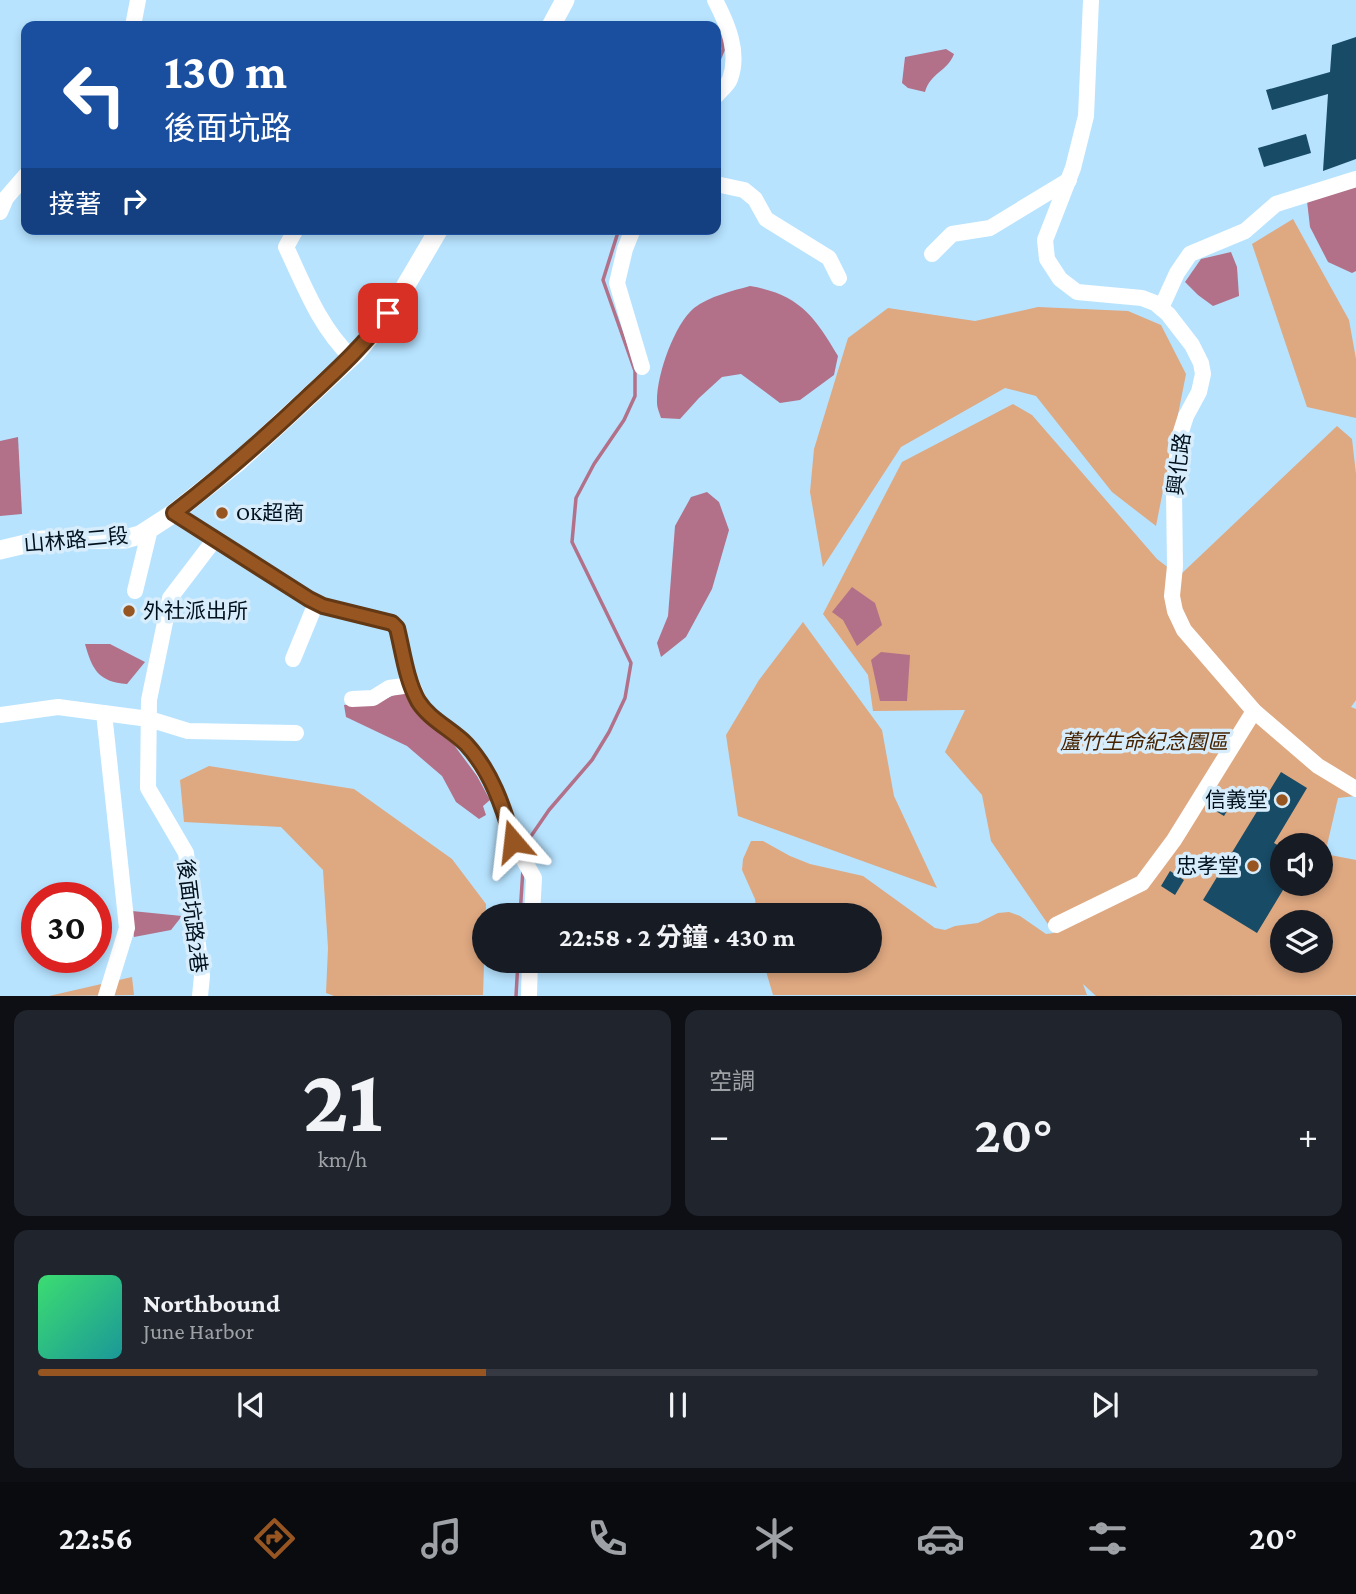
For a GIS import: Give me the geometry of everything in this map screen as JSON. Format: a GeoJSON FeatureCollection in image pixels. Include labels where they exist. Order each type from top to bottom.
{"type":"FeatureCollection","features":[{"type":"Feature","properties":{"kind":"main road"},"geometry":{"type":"LineString","coordinates":[[554,21],[565,0]]}},
{"type":"Feature","properties":{"kind":"main road","name":"山林路二段"},"geometry":{"type":"LineString","coordinates":[[0,550],[42,540],[125,539],[150,529],[174,513],[238,462],[351,357],[388,313],[435,235]]}},
{"type":"Feature","properties":{"kind":"street"},"geometry":{"type":"LineString","coordinates":[[134,21],[138,0]]}},
{"type":"Feature","properties":{"kind":"street"},"geometry":{"type":"LineString","coordinates":[[715,0],[729,27],[734,60],[730,81],[721,91]]}},
{"type":"Feature","properties":{"kind":"street","name":"興化路"},"geometry":{"type":"LineString","coordinates":[[1091,0],[1086,116],[1081,144],[1045,240],[1047,259],[1060,279],[1077,292],[1142,298],[1155,303],[1168,314],[1192,345],[1203,374],[1199,392],[1186,416],[1179,438],[1174,490],[1175,566],[1172,596],[1175,611],[1184,630],[1254,711],[1318,766],[1356,789]]}},
{"type":"Feature","properties":{"kind":"street"},"geometry":{"type":"LineString","coordinates":[[1161,308],[1177,273],[1190,254],[1245,231],[1276,204],[1356,179]]}},
{"type":"Feature","properties":{"kind":"street"},"geometry":{"type":"LineString","coordinates":[[932,254],[952,234],[990,228],[1069,180]]}},
{"type":"Feature","properties":{"kind":"street"},"geometry":{"type":"LineString","coordinates":[[0,212],[6,198],[21,181]]}},
{"type":"Feature","properties":{"kind":"street"},"geometry":{"type":"LineString","coordinates":[[721,185],[744,190],[755,199],[766,219],[828,258],[839,278]]}},
{"type":"Feature","properties":{"kind":"street"},"geometry":{"type":"LineString","coordinates":[[293,235],[286,247],[320,319],[333,340],[351,357]]}},
{"type":"Feature","properties":{"kind":"street"},"geometry":{"type":"LineString","coordinates":[[631,235],[617,283],[642,367]]}},
{"type":"Feature","properties":{"kind":"street"},"geometry":{"type":"LineString","coordinates":[[174,513],[316,603],[392,623],[397,628],[411,685],[425,710],[468,747],[490,779],[519,854],[532,872],[535,890],[533,903]]}},
{"type":"Feature","properties":{"kind":"street"},"geometry":{"type":"LineString","coordinates":[[135,591],[150,529]]}},
{"type":"Feature","properties":{"kind":"street","name":"後面坑路2巷"},"geometry":{"type":"LineString","coordinates":[[200,996],[201,976],[186,853],[148,788],[149,699],[170,598],[215,539]]}},
{"type":"Feature","properties":{"kind":"street"},"geometry":{"type":"LineString","coordinates":[[293,659],[316,603]]}},
{"type":"Feature","properties":{"kind":"street"},"geometry":{"type":"LineString","coordinates":[[352,699],[373,698],[390,688],[411,685]]}},
{"type":"Feature","properties":{"kind":"street"},"geometry":{"type":"LineString","coordinates":[[0,715],[58,707],[149,719],[188,731],[296,733]]}},
{"type":"Feature","properties":{"kind":"street"},"geometry":{"type":"LineString","coordinates":[[1056,925],[1142,883],[1174,839],[1254,711]]}},
{"type":"Feature","properties":{"kind":"street"},"geometry":{"type":"LineString","coordinates":[[104,713],[127,928],[106,996]]}},
{"type":"Feature","properties":{"kind":"street"},"geometry":{"type":"LineString","coordinates":[[529,996],[530,973]]}},
{"type":"Feature","properties":{"kind":"green space"},"geometry":{"type":"Polygon","coordinates":[[[1293,219],[1349,320],[1356,359],[1356,418],[1307,407],[1252,244],[1293,219]]]}},
{"type":"Feature","properties":{"kind":"green space"},"geometry":{"type":"Polygon","coordinates":[[[1038,307],[1128,311],[1161,325],[1186,374],[1156,526],[1112,492],[1036,396],[1005,388],[901,447],[823,567],[810,492],[814,449],[848,338],[888,308],[975,321],[1038,307]]]}},
{"type":"Feature","properties":{"kind":"green space","name":"蘆竹生命紀念園區"},"geometry":{"type":"Polygon","coordinates":[[[1013,404],[1032,415],[1157,559],[1179,576],[1337,426],[1352,439],[1356,474],[1356,700],[1351,707],[1356,709],[1356,796],[1338,798],[1330,833],[1270,833],[1270,896],[1333,896],[1333,856],[1356,860],[1356,995],[1096,996],[1083,984],[1087,995],[773,995],[767,973],[882,973],[882,903],[756,903],[742,870],[743,859],[751,841],[763,841],[810,864],[863,876],[935,928],[945,930],[978,923],[998,913],[1009,912],[1020,916],[1046,934],[1054,933],[991,841],[982,795],[945,752],[965,710],[873,711],[868,675],[823,614],[902,462],[1013,404]]]}},
{"type":"Feature","properties":{"kind":"green space"},"geometry":{"type":"Polygon","coordinates":[[[803,622],[882,730],[894,796],[937,888],[738,816],[726,735],[759,680],[803,622]]]}},
{"type":"Feature","properties":{"kind":"green space"},"geometry":{"type":"Polygon","coordinates":[[[209,766],[354,789],[452,859],[485,903],[472,903],[472,973],[484,973],[483,995],[334,996],[326,993],[328,948],[323,870],[281,827],[184,822],[180,780],[209,766]]]}},
{"type":"Feature","properties":{"kind":"green space"},"geometry":{"type":"Polygon","coordinates":[[[132,977],[134,995],[49,996],[132,977]]]}},
{"type":"Feature","properties":{"kind":"shaded area"},"geometry":{"type":"Polygon","coordinates":[[[946,49],[954,54],[931,80],[925,92],[908,88],[902,83],[905,57],[946,49]]]}},
{"type":"Feature","properties":{"kind":"shaded area"},"geometry":{"type":"Polygon","coordinates":[[[1356,185],[1356,271],[1352,273],[1328,262],[1310,227],[1307,201],[1356,185]]]}},
{"type":"Feature","properties":{"kind":"shaded area"},"geometry":{"type":"Polygon","coordinates":[[[1231,252],[1237,267],[1239,296],[1213,306],[1185,282],[1201,259],[1231,252]]]}},
{"type":"Feature","properties":{"kind":"shaded area"},"geometry":{"type":"Polygon","coordinates":[[[750,286],[793,301],[812,318],[838,356],[834,375],[800,400],[780,403],[741,374],[722,377],[680,419],[661,418],[657,392],[663,366],[680,326],[694,308],[707,300],[750,286]]]}},
{"type":"Feature","properties":{"kind":"shaded area"},"geometry":{"type":"Polygon","coordinates":[[[18,437],[22,514],[0,516],[0,441],[18,437]]]}},
{"type":"Feature","properties":{"kind":"shaded area"},"geometry":{"type":"Polygon","coordinates":[[[707,492],[719,502],[729,530],[712,589],[686,637],[661,657],[657,643],[668,616],[675,526],[691,497],[707,492]]]}},
{"type":"Feature","properties":{"kind":"shaded area"},"geometry":{"type":"Polygon","coordinates":[[[852,587],[875,603],[882,625],[857,646],[843,620],[832,612],[852,587]]]}},
{"type":"Feature","properties":{"kind":"shaded area"},"geometry":{"type":"Polygon","coordinates":[[[85,644],[110,644],[145,662],[127,684],[117,683],[98,673],[90,661],[85,644]]]}},
{"type":"Feature","properties":{"kind":"shaded area"},"geometry":{"type":"Polygon","coordinates":[[[881,652],[910,655],[907,701],[880,701],[871,660],[881,652]]]}},
{"type":"Feature","properties":{"kind":"shaded area"},"geometry":{"type":"Polygon","coordinates":[[[404,691],[417,713],[454,745],[477,776],[490,800],[483,806],[486,815],[479,819],[456,802],[442,776],[407,746],[346,717],[344,705],[380,701],[404,691]]]}},
{"type":"Feature","properties":{"kind":"shaded area"},"geometry":{"type":"Polygon","coordinates":[[[132,911],[182,916],[171,930],[134,937],[132,911]]]}},
{"type":"Feature","properties":{"kind":"building"},"geometry":{"type":"Polygon","coordinates":[[[1356,37],[1356,159],[1323,171],[1328,94],[1272,110],[1266,90],[1330,72],[1332,45],[1356,37]]]}},
{"type":"Feature","properties":{"kind":"building"},"geometry":{"type":"Polygon","coordinates":[[[1306,134],[1311,153],[1264,167],[1258,148],[1306,134]]]}},
{"type":"Feature","properties":{"kind":"building","name":"忠孝堂"},"geometry":{"type":"Polygon","coordinates":[[[1281,772],[1307,788],[1280,833],[1270,833],[1270,896],[1279,896],[1257,933],[1203,900],[1281,772]]]}},
{"type":"Feature","properties":{"kind":"building"},"geometry":{"type":"Polygon","coordinates":[[[1218,792],[1233,801],[1224,816],[1209,807],[1218,792]]]}},
{"type":"Feature","properties":{"kind":"building"},"geometry":{"type":"Polygon","coordinates":[[[1170,871],[1184,880],[1175,895],[1161,886],[1170,871]]]}},
{"type":"Feature","properties":{"kind":"waterway"},"geometry":{"type":"LineString","coordinates":[[721,55],[722,35]]}},
{"type":"Feature","properties":{"kind":"waterway"},"geometry":{"type":"LineString","coordinates":[[526,851],[527,842],[549,810],[592,760],[609,732],[625,698],[631,663],[572,542],[576,498],[594,464],[624,420],[635,396],[635,371],[603,280],[617,235]]}},
{"type":"Feature","properties":{"kind":"waterway"},"geometry":{"type":"LineString","coordinates":[[521,903],[523,869]]}},
{"type":"Feature","properties":{"kind":"waterway"},"geometry":{"type":"LineString","coordinates":[[516,996],[517,973]]}},
{"type":"Feature","properties":{"kind":"place","name":"OK超商"},"geometry":{"type":"Point","coordinates":[222,513]}},
{"type":"Feature","properties":{"kind":"place","name":"外社派出所"},"geometry":{"type":"Point","coordinates":[129,611]}},
{"type":"Feature","properties":{"kind":"place","name":"信義堂"},"geometry":{"type":"Point","coordinates":[1282,800]}},
{"type":"Feature","properties":{"kind":"place","name":"忠孝堂"},"geometry":{"type":"Point","coordinates":[1253,866]}},
{"type":"Feature","properties":{"kind":"route"},"geometry":{"type":"LineString","coordinates":[[388,313],[356,353],[218,480],[174,513],[309,599],[323,606],[392,623],[397,628],[408,676],[419,701],[425,710],[468,747],[490,779],[513,841]]}}]}
